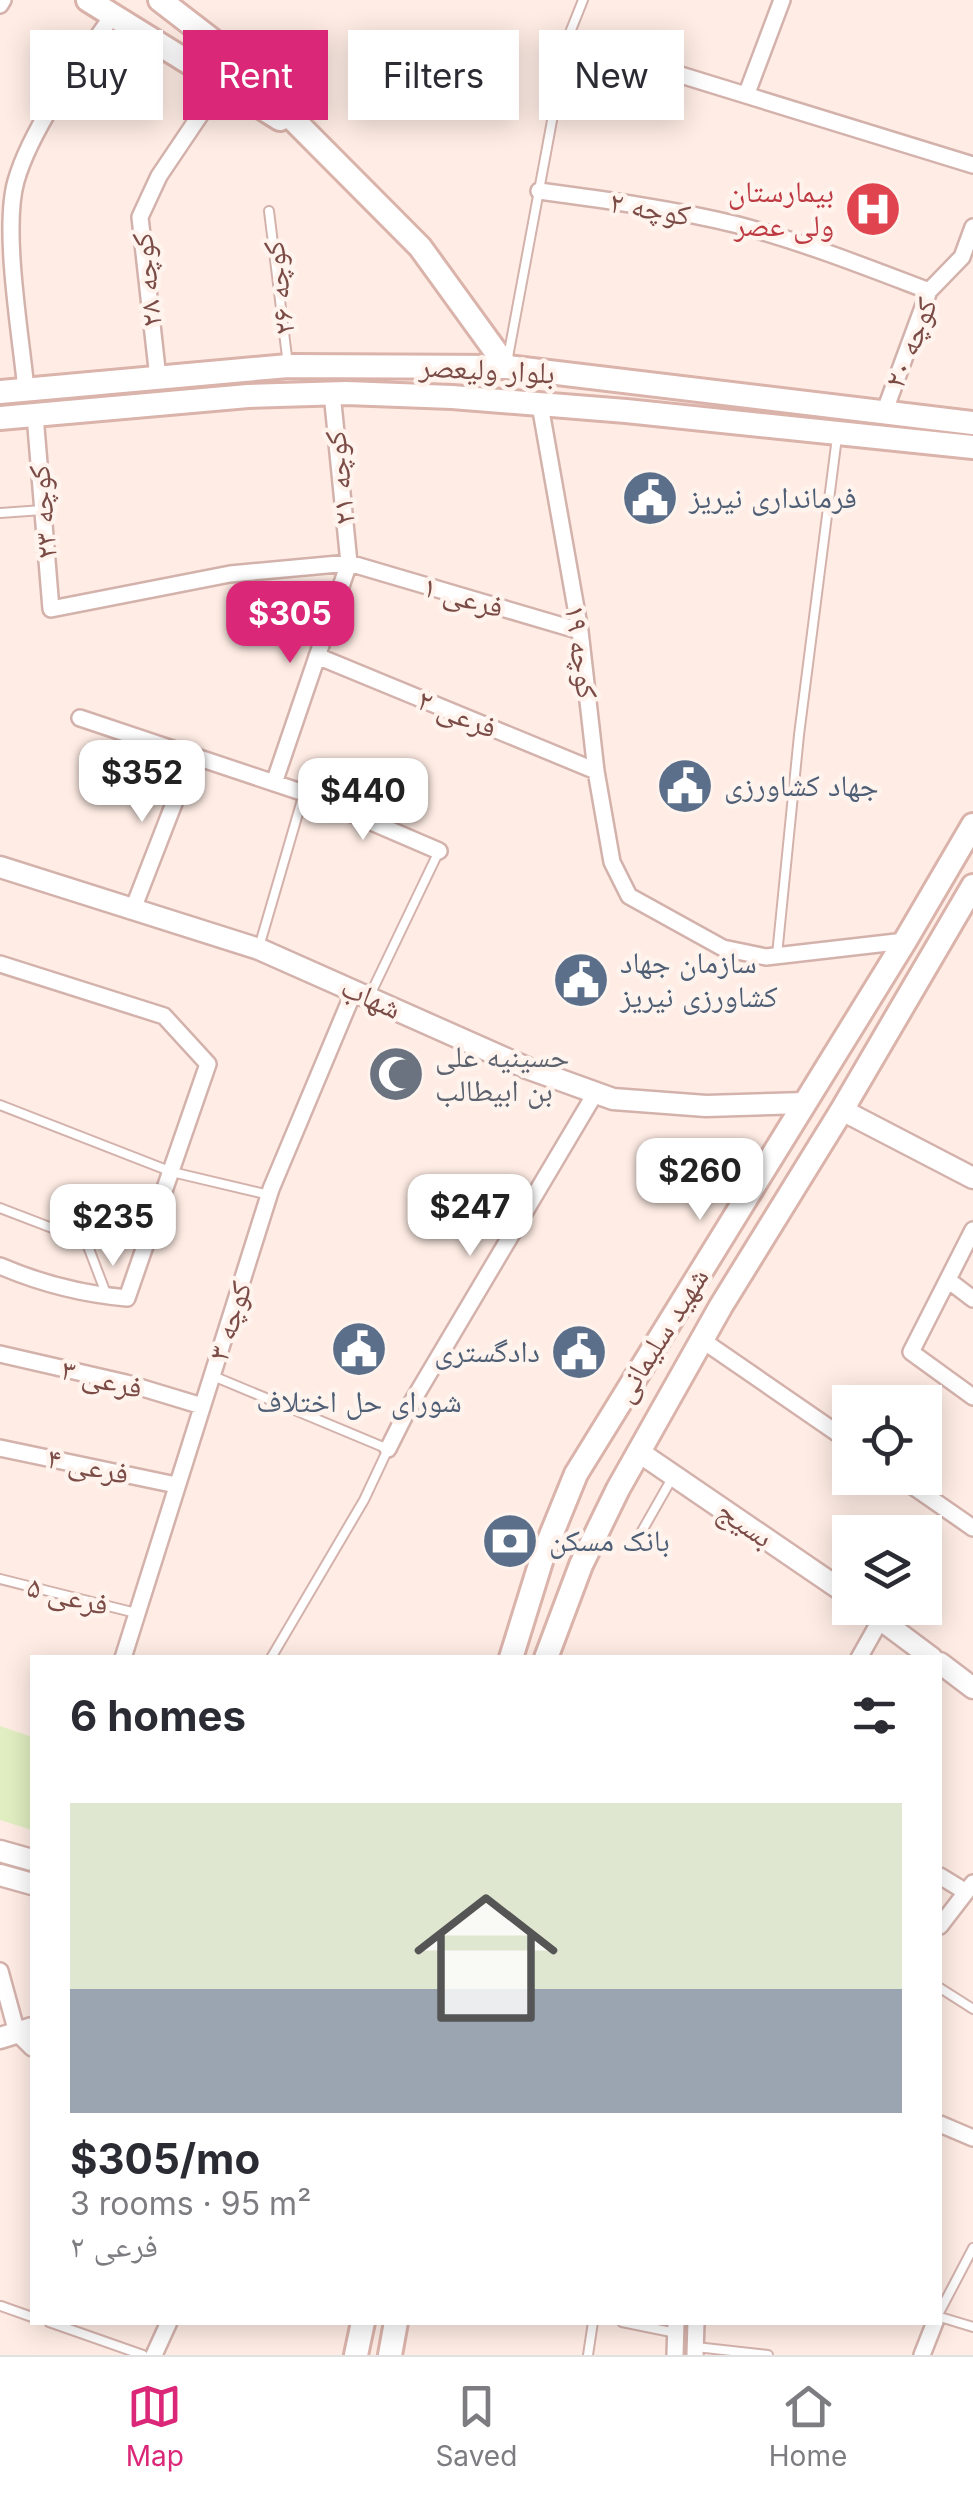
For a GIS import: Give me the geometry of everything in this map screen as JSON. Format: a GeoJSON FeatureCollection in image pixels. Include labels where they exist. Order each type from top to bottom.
{"type":"FeatureCollection","features":[{"type":"Feature","properties":{"kind":"main road"},"geometry":{"type":"LineString","coordinates":[[88,0],[183,59]]}},
{"type":"Feature","properties":{"kind":"main road"},"geometry":{"type":"LineString","coordinates":[[160,0],[221,46],[420,247],[507,367]]}},
{"type":"Feature","properties":{"kind":"main road"},"geometry":{"type":"LineString","coordinates":[[282,120],[309,136]]}},
{"type":"Feature","properties":{"kind":"main road","name":"بلوار ولیعصر"},"geometry":{"type":"LineString","coordinates":[[0,392],[288,366],[507,367],[973,423]]}},
{"type":"Feature","properties":{"kind":"main road"},"geometry":{"type":"LineString","coordinates":[[96,382],[99,409]]}},
{"type":"Feature","properties":{"kind":"main road","name":"بلوار ولیعصر"},"geometry":{"type":"LineString","coordinates":[[0,418],[248,396],[452,397],[973,447]]}},
{"type":"Feature","properties":{"kind":"main road","name":"شهید سلیمانی"},"geometry":{"type":"LineString","coordinates":[[512,1655],[576,1474],[973,826]]}},
{"type":"Feature","properties":{"kind":"main road","name":"شهید سلیمانی"},"geometry":{"type":"LineString","coordinates":[[547,1655],[581,1565],[639,1452],[973,886]]}},
{"type":"Feature","properties":{"kind":"main road"},"geometry":{"type":"LineString","coordinates":[[906,941],[932,957]]}},
{"type":"Feature","properties":{"kind":"main road"},"geometry":{"type":"LineString","coordinates":[[604,1428],[639,1452]]}},
{"type":"Feature","properties":{"kind":"main road"},"geometry":{"type":"LineString","coordinates":[[356,2355],[362,2325]]}},
{"type":"Feature","properties":{"kind":"main road"},"geometry":{"type":"LineString","coordinates":[[390,2355],[395,2325]]}},
{"type":"Feature","properties":{"kind":"street"},"geometry":{"type":"LineString","coordinates":[[746,93],[782,0]]}},
{"type":"Feature","properties":{"kind":"street"},"geometry":{"type":"LineString","coordinates":[[26,390],[12,215],[16,182],[34,139],[114,14]]}},
{"type":"Feature","properties":{"kind":"street"},"geometry":{"type":"LineString","coordinates":[[684,75],[973,165]]}},
{"type":"Feature","properties":{"kind":"street","name":"کوچه ۲۸"},"geometry":{"type":"LineString","coordinates":[[158,378],[140,217],[160,176],[198,120]]}},
{"type":"Feature","properties":{"kind":"street","name":"کوچه ۲"},"geometry":{"type":"LineString","coordinates":[[539,191],[633,204],[738,226],[844,258],[929,290]]}},
{"type":"Feature","properties":{"kind":"street","name":"کوچه ۲۰"},"geometry":{"type":"LineString","coordinates":[[884,412],[929,290],[962,257],[973,227]]}},
{"type":"Feature","properties":{"kind":"street","name":"کوچه ۲۱"},"geometry":{"type":"LineString","coordinates":[[332,394],[349,563]]}},
{"type":"Feature","properties":{"kind":"street","name":"کوچه ۱۹"},"geometry":{"type":"LineString","coordinates":[[540,405],[580,632],[596,771],[612,862],[630,896],[723,948],[777,956]]}},
{"type":"Feature","properties":{"kind":"street","name":"کوچه ۲۳"},"geometry":{"type":"LineString","coordinates":[[34,415],[51,610]]}},
{"type":"Feature","properties":{"kind":"street"},"geometry":{"type":"LineString","coordinates":[[274,782],[349,563]]}},
{"type":"Feature","properties":{"kind":"street","name":"فرعی ۱"},"geometry":{"type":"LineString","coordinates":[[51,610],[230,574],[349,563],[580,632]]}},
{"type":"Feature","properties":{"kind":"street","name":"فرعی ۲"},"geometry":{"type":"LineString","coordinates":[[317,656],[596,771]]}},
{"type":"Feature","properties":{"kind":"street"},"geometry":{"type":"LineString","coordinates":[[80,718],[304,793],[439,850]]}},
{"type":"Feature","properties":{"kind":"street"},"geometry":{"type":"LineString","coordinates":[[133,909],[192,757]]}},
{"type":"Feature","properties":{"kind":"street","name":"شهاب"},"geometry":{"type":"LineString","coordinates":[[0,866],[258,949],[527,1068],[613,1099],[706,1106],[805,1103]]}},
{"type":"Feature","properties":{"kind":"street"},"geometry":{"type":"LineString","coordinates":[[777,956],[906,941]]}},
{"type":"Feature","properties":{"kind":"street"},"geometry":{"type":"LineString","coordinates":[[0,1266],[40,1283],[126,1298],[208,1064],[164,1016],[1,968]]}},
{"type":"Feature","properties":{"kind":"street","name":"کوچه ۳"},"geometry":{"type":"LineString","coordinates":[[124,1655],[269,1195],[362,994]]}},
{"type":"Feature","properties":{"kind":"street"},"geometry":{"type":"LineString","coordinates":[[388,1449],[596,1092]]}},
{"type":"Feature","properties":{"kind":"street"},"geometry":{"type":"LineString","coordinates":[[842,1110],[973,1178]]}},
{"type":"Feature","properties":{"kind":"street"},"geometry":{"type":"LineString","coordinates":[[973,1230],[911,1352],[973,1398]]}},
{"type":"Feature","properties":{"kind":"street"},"geometry":{"type":"LineString","coordinates":[[948,1280],[973,1298]]}},
{"type":"Feature","properties":{"kind":"street"},"geometry":{"type":"LineString","coordinates":[[702,1340],[832,1430]]}},
{"type":"Feature","properties":{"kind":"street","name":"فرعی ۳"},"geometry":{"type":"LineString","coordinates":[[0,1354],[126,1383],[202,1406]]}},
{"type":"Feature","properties":{"kind":"street","name":"فرعی ۴"},"geometry":{"type":"LineString","coordinates":[[0,1448],[176,1485]]}},
{"type":"Feature","properties":{"kind":"street","name":"بسیج"},"geometry":{"type":"LineString","coordinates":[[639,1452],[832,1584]]}},
{"type":"Feature","properties":{"kind":"street"},"geometry":{"type":"LineString","coordinates":[[925,1495],[973,1528]]}},
{"type":"Feature","properties":{"kind":"street"},"geometry":{"type":"LineString","coordinates":[[860,1655],[869,1625]]}},
{"type":"Feature","properties":{"kind":"street"},"geometry":{"type":"LineString","coordinates":[[889,1625],[928,1655]]}},
{"type":"Feature","properties":{"kind":"street"},"geometry":{"type":"LineString","coordinates":[[942,1665],[973,1688]]}},
{"type":"Feature","properties":{"kind":"street"},"geometry":{"type":"LineString","coordinates":[[0,1851],[30,1859]]}},
{"type":"Feature","properties":{"kind":"street"},"geometry":{"type":"LineString","coordinates":[[0,1875],[30,1883]]}},
{"type":"Feature","properties":{"kind":"street"},"geometry":{"type":"LineString","coordinates":[[942,1877],[971,1890],[942,1924]]}},
{"type":"Feature","properties":{"kind":"street"},"geometry":{"type":"LineString","coordinates":[[0,1971],[20,2037]]}},
{"type":"Feature","properties":{"kind":"street"},"geometry":{"type":"LineString","coordinates":[[942,2125],[973,2138]]}},
{"type":"Feature","properties":{"kind":"street"},"geometry":{"type":"LineString","coordinates":[[154,2355],[168,2325]]}},
{"type":"Feature","properties":{"kind":"street"},"geometry":{"type":"LineString","coordinates":[[696,2325],[696,2351]]}},
{"type":"Feature","properties":{"kind":"street"},"geometry":{"type":"LineString","coordinates":[[922,2355],[935,2325]]}},
{"type":"Feature","properties":{"kind":"street"},"geometry":{"type":"LineString","coordinates":[[675,2355],[676,2328]]}},
{"type":"Feature","properties":{"kind":"lane"},"geometry":{"type":"LineString","coordinates":[[571,30],[583,0]]}},
{"type":"Feature","properties":{"kind":"lane"},"geometry":{"type":"LineString","coordinates":[[507,367],[552,120]]}},
{"type":"Feature","properties":{"kind":"lane","name":"کوچه ۲۶"},"geometry":{"type":"LineString","coordinates":[[269,211],[288,366]]}},
{"type":"Feature","properties":{"kind":"lane"},"geometry":{"type":"LineString","coordinates":[[777,956],[799,735],[838,432]]}},
{"type":"Feature","properties":{"kind":"lane"},"geometry":{"type":"LineString","coordinates":[[0,513],[43,510]]}},
{"type":"Feature","properties":{"kind":"lane"},"geometry":{"type":"LineString","coordinates":[[258,949],[304,793]]}},
{"type":"Feature","properties":{"kind":"lane"},"geometry":{"type":"LineString","coordinates":[[362,994],[439,850]]}},
{"type":"Feature","properties":{"kind":"lane"},"geometry":{"type":"LineString","coordinates":[[0,1105],[172,1172],[269,1195]]}},
{"type":"Feature","properties":{"kind":"lane"},"geometry":{"type":"LineString","coordinates":[[0,1208],[86,1241],[107,1296]]}},
{"type":"Feature","properties":{"kind":"lane"},"geometry":{"type":"LineString","coordinates":[[213,1376],[388,1449],[364,1500],[273,1655]]}},
{"type":"Feature","properties":{"kind":"lane"},"geometry":{"type":"LineString","coordinates":[[642,1531],[674,1476]]}},
{"type":"Feature","properties":{"kind":"lane","name":"فرعی ۵"},"geometry":{"type":"LineString","coordinates":[[0,1579],[136,1612]]}},
{"type":"Feature","properties":{"kind":"lane"},"geometry":{"type":"LineString","coordinates":[[942,1989],[973,2009]]}},
{"type":"Feature","properties":{"kind":"lane"},"geometry":{"type":"LineString","coordinates":[[942,2309],[973,2248]]}},
{"type":"Feature","properties":{"kind":"lane"},"geometry":{"type":"LineString","coordinates":[[1,2306],[30,2316]]}},
{"type":"Feature","properties":{"kind":"lane"},"geometry":{"type":"LineString","coordinates":[[942,2318],[973,2326]]}},
{"type":"Feature","properties":{"kind":"lane"},"geometry":{"type":"LineString","coordinates":[[58,2325],[143,2355]]}},
{"type":"Feature","properties":{"kind":"lane"},"geometry":{"type":"LineString","coordinates":[[588,2355],[593,2325]]}},
{"type":"Feature","properties":{"kind":"lane"},"geometry":{"type":"LineString","coordinates":[[649,2325],[676,2328]]}},
{"type":"Feature","properties":{"kind":"lane"},"geometry":{"type":"LineString","coordinates":[[696,2351],[768,2355]]}},
{"type":"Feature","properties":{"kind":"green space"},"geometry":{"type":"Polygon","coordinates":[[[0,1726],[30,1736],[30,1829],[0,1820],[0,1726]]]}},
{"type":"Feature","properties":{"kind":"place","name":"بیمارستان ولی عصر"},"geometry":{"type":"Point","coordinates":[873,209]}},
{"type":"Feature","properties":{"kind":"place","name":"فرمانداری نیریز"},"geometry":{"type":"Point","coordinates":[650,498]}},
{"type":"Feature","properties":{"kind":"place","name":"جهاد کشاورزی"},"geometry":{"type":"Point","coordinates":[685,786]}},
{"type":"Feature","properties":{"kind":"place","name":"سازمان جهاد کشاورزی نیریز"},"geometry":{"type":"Point","coordinates":[581,980]}},
{"type":"Feature","properties":{"kind":"place","name":"حسینیه علی بن ابیطالب"},"geometry":{"type":"Point","coordinates":[396,1074]}},
{"type":"Feature","properties":{"kind":"place","name":"شورای حل اختلاف"},"geometry":{"type":"Point","coordinates":[359,1349]}},
{"type":"Feature","properties":{"kind":"place","name":"دادگستری"},"geometry":{"type":"Point","coordinates":[579,1352]}},
{"type":"Feature","properties":{"kind":"place","name":"بانک مسکن"},"geometry":{"type":"Point","coordinates":[510,1541]}}]}
